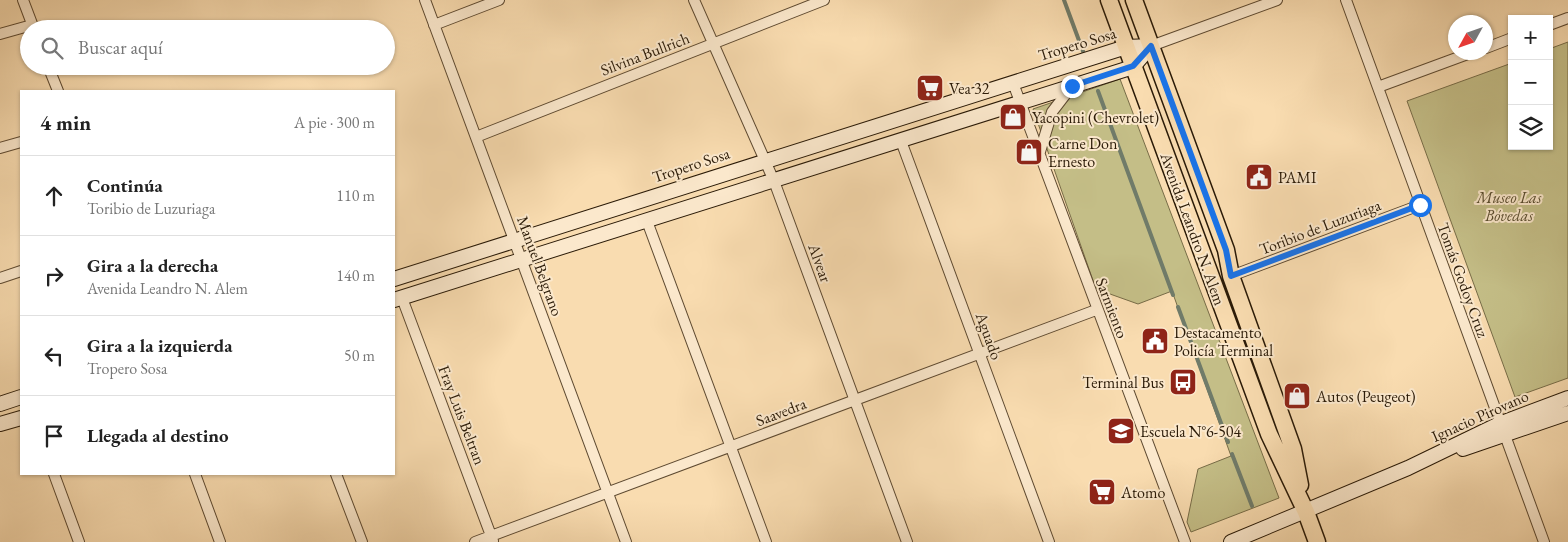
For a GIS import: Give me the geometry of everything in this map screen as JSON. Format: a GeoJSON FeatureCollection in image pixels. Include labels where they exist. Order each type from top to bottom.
{"type":"FeatureCollection","features":[{"type":"Feature","properties":{"kind":"main road","name":"Avenida Leandro N. Alem"},"geometry":{"type":"LineString","coordinates":[[1109,0],[1269,434],[1306,512],[1317,542]]}},
{"type":"Feature","properties":{"kind":"main road","name":"Avenida Leandro N. Alem"},"geometry":{"type":"LineString","coordinates":[[1134,0],[1226,250],[1231,276],[1293,449],[1306,512]]}},
{"type":"Feature","properties":{"kind":"street"},"geometry":{"type":"LineString","coordinates":[[23,0],[30,20]]}},
{"type":"Feature","properties":{"kind":"street","name":"Manuel Belgrano"},"geometry":{"type":"LineString","coordinates":[[425,0],[626,542]]}},
{"type":"Feature","properties":{"kind":"street"},"geometry":{"type":"LineString","coordinates":[[434,25],[499,0]]}},
{"type":"Feature","properties":{"kind":"street","name":"Alvear"},"geometry":{"type":"LineString","coordinates":[[694,0],[774,181],[907,542]]}},
{"type":"Feature","properties":{"kind":"street","name":"Silvina Bullrich"},"geometry":{"type":"LineString","coordinates":[[476,137],[824,0]]}},
{"type":"Feature","properties":{"kind":"street"},"geometry":{"type":"LineString","coordinates":[[398,299],[1133,66],[1151,46],[1277,0]]}},
{"type":"Feature","properties":{"kind":"street","name":"Tomás Godoy Cruz"},"geometry":{"type":"LineString","coordinates":[[1346,0],[1501,430],[1544,542]]}},
{"type":"Feature","properties":{"kind":"street"},"geometry":{"type":"LineString","coordinates":[[1553,23],[1568,18]]}},
{"type":"Feature","properties":{"kind":"street"},"geometry":{"type":"LineString","coordinates":[[0,34],[20,30]]}},
{"type":"Feature","properties":{"kind":"street"},"geometry":{"type":"LineString","coordinates":[[1493,45],[1508,40]]}},
{"type":"Feature","properties":{"kind":"street","name":"Tropero Sosa"},"geometry":{"type":"LineString","coordinates":[[395,279],[1126,47],[1151,46]]}},
{"type":"Feature","properties":{"kind":"street"},"geometry":{"type":"LineString","coordinates":[[1378,87],[1451,60]]}},
{"type":"Feature","properties":{"kind":"street"},"geometry":{"type":"LineString","coordinates":[[52,75],[58,90]]}},
{"type":"Feature","properties":{"kind":"street","name":"Sarmiento"},"geometry":{"type":"LineString","coordinates":[[1013,83],[1096,310],[1185,542]]}},
{"type":"Feature","properties":{"kind":"street"},"geometry":{"type":"LineString","coordinates":[[1039,155],[1052,112],[1072,86]]}},
{"type":"Feature","properties":{"kind":"street","name":"Aguado"},"geometry":{"type":"LineString","coordinates":[[901,140],[1049,542]]}},
{"type":"Feature","properties":{"kind":"street"},"geometry":{"type":"LineString","coordinates":[[0,148],[20,142]]}},
{"type":"Feature","properties":{"kind":"street","name":"Toribio de Luzuriaga"},"geometry":{"type":"LineString","coordinates":[[1231,276],[1420,205]]}},
{"type":"Feature","properties":{"kind":"street"},"geometry":{"type":"LineString","coordinates":[[647,221],[766,542]]}},
{"type":"Feature","properties":{"kind":"street"},"geometry":{"type":"LineString","coordinates":[[0,278],[20,271]]}},
{"type":"Feature","properties":{"kind":"street","name":"Fray Luis Beltran"},"geometry":{"type":"LineString","coordinates":[[398,299],[492,539]]}},
{"type":"Feature","properties":{"kind":"street","name":"Saavedra"},"geometry":{"type":"LineString","coordinates":[[475,542],[492,539],[608,493],[1096,310]]}},
{"type":"Feature","properties":{"kind":"street"},"geometry":{"type":"LineString","coordinates":[[0,404],[20,397]]}},
{"type":"Feature","properties":{"kind":"street","name":"Ignacio Pirovano"},"geometry":{"type":"LineString","coordinates":[[1231,542],[1501,430],[1568,398]]}},
{"type":"Feature","properties":{"kind":"street","name":"Ignacio Pirovano"},"geometry":{"type":"LineString","coordinates":[[1501,430],[1568,413]]}},
{"type":"Feature","properties":{"kind":"street"},"geometry":{"type":"LineString","coordinates":[[0,424],[20,418]]}},
{"type":"Feature","properties":{"kind":"street"},"geometry":{"type":"LineString","coordinates":[[54,475],[79,542]]}},
{"type":"Feature","properties":{"kind":"street"},"geometry":{"type":"LineString","coordinates":[[195,475],[220,542]]}},
{"type":"Feature","properties":{"kind":"street"},"geometry":{"type":"LineString","coordinates":[[336,475],[362,542]]}},
{"type":"Feature","properties":{"kind":"green space","name":"Museo Las Bóvedas"},"geometry":{"type":"Polygon","coordinates":[[[1568,42],[1568,378],[1515,397],[1407,101],[1508,64],[1508,150],[1553,150],[1553,48],[1568,42]]]}},
{"type":"Feature","properties":{"kind":"green space"},"geometry":{"type":"Polygon","coordinates":[[[1120,79],[1279,498],[1191,532],[1187,522],[1198,469],[1231,456],[1172,291],[1138,304],[1096,289],[1033,109],[1120,79]]]}},
{"type":"Feature","properties":{"kind":"waterway"},"geometry":{"type":"LineString","coordinates":[[1064,0],[1084,54]]}},
{"type":"Feature","properties":{"kind":"waterway"},"geometry":{"type":"LineString","coordinates":[[1098,91],[1173,295]]}},
{"type":"Feature","properties":{"kind":"waterway"},"geometry":{"type":"LineString","coordinates":[[1178,307],[1228,442]]}},
{"type":"Feature","properties":{"kind":"waterway"},"geometry":{"type":"LineString","coordinates":[[1232,454],[1252,506]]}},
{"type":"Feature","properties":{"kind":"place","name":"Vea 32"},"geometry":{"type":"Point","coordinates":[930,88]}},
{"type":"Feature","properties":{"kind":"place","name":"Yacopini (Chevrolet)"},"geometry":{"type":"Point","coordinates":[1013,117]}},
{"type":"Feature","properties":{"kind":"place","name":"Carne Don Ernesto"},"geometry":{"type":"Point","coordinates":[1029,152]}},
{"type":"Feature","properties":{"kind":"place","name":"PAMI"},"geometry":{"type":"Point","coordinates":[1259,177]}},
{"type":"Feature","properties":{"kind":"place","name":"Destacamento Policía Terminal"},"geometry":{"type":"Point","coordinates":[1155,341]}},
{"type":"Feature","properties":{"kind":"place","name":"Terminal Bus"},"geometry":{"type":"Point","coordinates":[1183,382]}},
{"type":"Feature","properties":{"kind":"place","name":"Autos (Peugeot)"},"geometry":{"type":"Point","coordinates":[1297,396]}},
{"type":"Feature","properties":{"kind":"place","name":"Escuela N°6-504"},"geometry":{"type":"Point","coordinates":[1121,431]}},
{"type":"Feature","properties":{"kind":"place","name":"Atomo"},"geometry":{"type":"Point","coordinates":[1102,492]}},
{"type":"Feature","properties":{"kind":"route"},"geometry":{"type":"LineString","coordinates":[[1072,86],[1133,66],[1151,46],[1226,250],[1231,276],[1420,205]]}}]}
